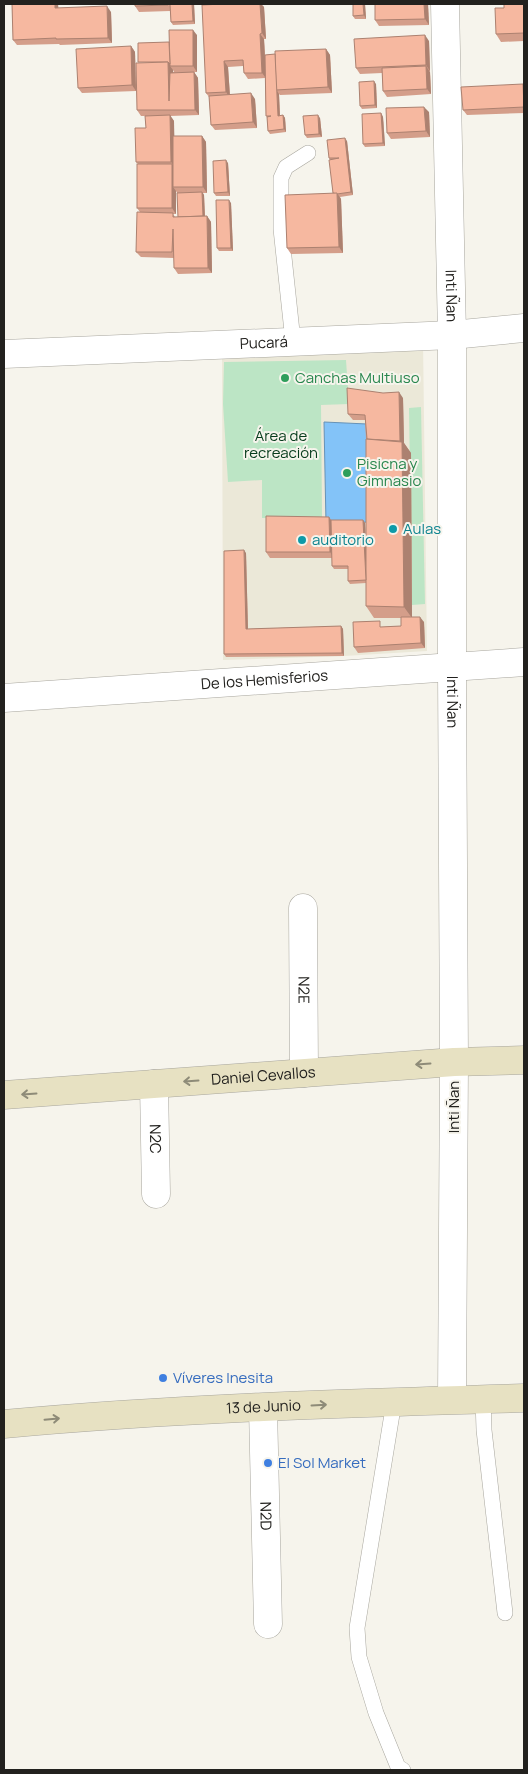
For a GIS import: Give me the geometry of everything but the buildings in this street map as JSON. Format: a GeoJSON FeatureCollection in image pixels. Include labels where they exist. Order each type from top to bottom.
{"type":"FeatureCollection","features":[{"type":"Feature","properties":{"kind":"street","name":"Inti Ñan"},"geometry":{"type":"LineString","coordinates":[[445,4],[452,335],[454,1062],[452,1400]]}},
{"type":"Feature","properties":{"kind":"street","name":"Pucará"},"geometry":{"type":"LineString","coordinates":[[4,354],[452,335],[524,328]]}},
{"type":"Feature","properties":{"kind":"street","name":"De los Hemisferios"},"geometry":{"type":"LineString","coordinates":[[4,698],[524,662]]}},
{"type":"Feature","properties":{"kind":"street","name":"N2E"},"geometry":{"type":"LineString","coordinates":[[303,908],[304,1073]]}},
{"type":"Feature","properties":{"kind":"street","name":"Daniel Cevallos"},"geometry":{"type":"LineString","coordinates":[[4,1096],[454,1062],[524,1060]]}},
{"type":"Feature","properties":{"kind":"street","name":"N2C"},"geometry":{"type":"LineString","coordinates":[[154,1084],[156,1194]]}},
{"type":"Feature","properties":{"kind":"street","name":"13 de Junio"},"geometry":{"type":"LineString","coordinates":[[4,1424],[92,1416],[524,1398]]}},
{"type":"Feature","properties":{"kind":"street","name":"N2D"},"geometry":{"type":"LineString","coordinates":[[262,1408],[268,1624]]}},
{"type":"Feature","properties":{"kind":"lane"},"geometry":{"type":"LineString","coordinates":[[293,341],[281,230],[281,178],[286,167],[308,153]]}},
{"type":"Feature","properties":{"kind":"lane"},"geometry":{"type":"LineString","coordinates":[[483,1399],[484,1430],[505,1613]]}},
{"type":"Feature","properties":{"kind":"lane"},"geometry":{"type":"LineString","coordinates":[[394,1402],[357,1628],[360,1657],[376,1713],[398,1767],[403,1770]]}},
{"type":"Feature","properties":{"kind":"shaded area"},"geometry":{"type":"Polygon","coordinates":[[[423,340],[427,651],[223,660],[222,351],[423,340]]]}},
{"type":"Feature","properties":{"kind":"green space","name":"Área de recreación"},"geometry":{"type":"Polygon","coordinates":[[[346,360],[349,404],[321,405],[322,517],[262,518],[262,480],[228,482],[223,404],[224,362],[346,360]]]}},
{"type":"Feature","properties":{"kind":"green space"},"geometry":{"type":"Polygon","coordinates":[[[421,407],[425,604],[412,605],[409,408],[421,407]]]}},
{"type":"Feature","properties":{"kind":"water","name":"Pisicna y Gimnasio"},"geometry":{"type":"Polygon","coordinates":[[[324,422],[367,424],[370,522],[326,523],[324,422]]]}},
{"type":"Feature","properties":{"kind":"place","name":"Canchas Multiuso"},"geometry":{"type":"Point","coordinates":[285,378]}},
{"type":"Feature","properties":{"kind":"place","name":"Pisicna y Gimnasio"},"geometry":{"type":"Point","coordinates":[347,473]}},
{"type":"Feature","properties":{"kind":"place","name":"Aulas"},"geometry":{"type":"Point","coordinates":[393,529]}},
{"type":"Feature","properties":{"kind":"place","name":"auditorio"},"geometry":{"type":"Point","coordinates":[302,540]}},
{"type":"Feature","properties":{"kind":"place","name":"Víveres Inesita"},"geometry":{"type":"Point","coordinates":[163,1378]}},
{"type":"Feature","properties":{"kind":"place","name":"El Sol Market"},"geometry":{"type":"Point","coordinates":[268,1463]}}]}
